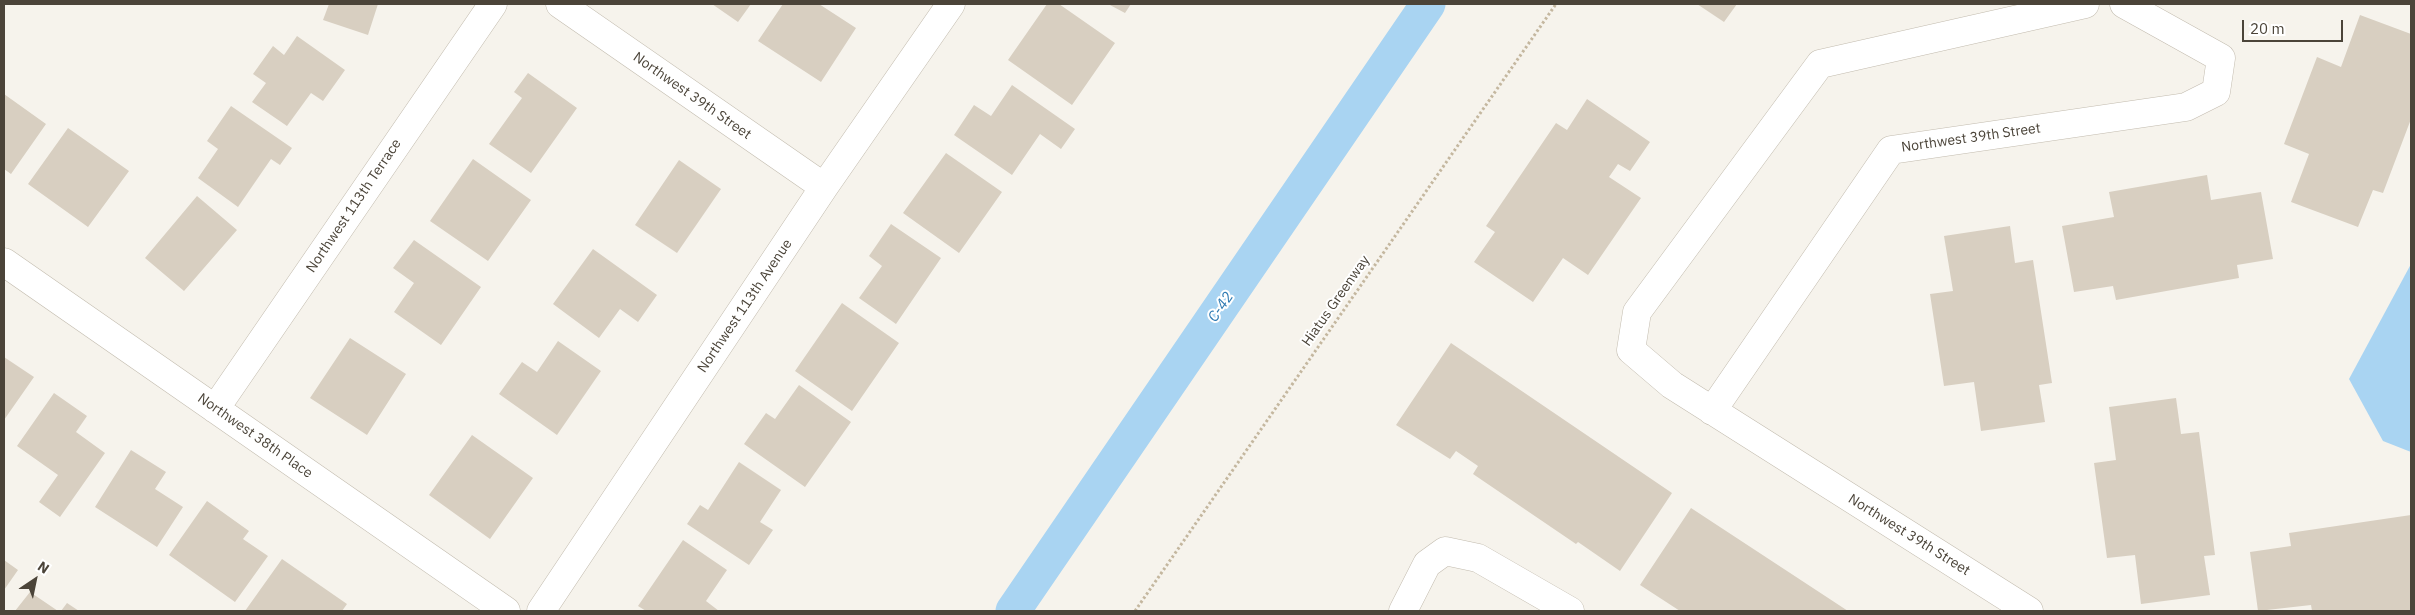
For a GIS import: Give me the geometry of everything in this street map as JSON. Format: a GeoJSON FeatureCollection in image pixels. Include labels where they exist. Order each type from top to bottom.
{"type":"FeatureCollection","features":[{"type":"Feature","properties":{"kind":"street","name":"Northwest 113th Terrace"},"geometry":{"type":"LineString","coordinates":[[215,409],[493,4]]}},
{"type":"Feature","properties":{"kind":"street","name":"Northwest 39th Street"},"geometry":{"type":"LineString","coordinates":[[560,4],[824,187]]}},
{"type":"Feature","properties":{"kind":"street","name":"Northwest 113th Avenue"},"geometry":{"type":"LineString","coordinates":[[541,611],[824,187],[951,4]]}},
{"type":"Feature","properties":{"kind":"street","name":"Northwest 39th Street"},"geometry":{"type":"LineString","coordinates":[[2029,611],[1672,385],[1631,350],[1637,312],[1820,64],[2085,4]]}},
{"type":"Feature","properties":{"kind":"street","name":"Northwest 39th Street"},"geometry":{"type":"LineString","coordinates":[[1712,411],[1891,150],[2186,107],[2216,92],[2221,58],[2124,4]]}},
{"type":"Feature","properties":{"kind":"street","name":"Northwest 38th Place"},"geometry":{"type":"LineString","coordinates":[[4,262],[506,611]]}},
{"type":"Feature","properties":{"kind":"street"},"geometry":{"type":"LineString","coordinates":[[1403,611],[1427,564],[1446,551],[1478,558],[1570,611]]}},
{"type":"Feature","properties":{"kind":"path","name":"Hiatus Greenway"},"geometry":{"type":"LineString","coordinates":[[1135,611],[1556,4]]}},
{"type":"Feature","properties":{"kind":"water"},"geometry":{"type":"Polygon","coordinates":[[[2411,264],[2411,452],[2383,441],[2349,379],[2411,264]]]}},
{"type":"Feature","properties":{"kind":"building"},"geometry":{"type":"Polygon","coordinates":[[[329,4],[378,4],[368,35],[323,20],[329,4]]]}},
{"type":"Feature","properties":{"kind":"building"},"geometry":{"type":"Polygon","coordinates":[[[712,4],[751,4],[738,22],[712,4]]]}},
{"type":"Feature","properties":{"kind":"building"},"geometry":{"type":"Polygon","coordinates":[[[783,4],[819,4],[856,28],[821,82],[758,41],[783,4]]]}},
{"type":"Feature","properties":{"kind":"building"},"geometry":{"type":"Polygon","coordinates":[[[1047,4],[1059,4],[1115,43],[1072,105],[1008,60],[1047,4]]]}},
{"type":"Feature","properties":{"kind":"building"},"geometry":{"type":"Polygon","coordinates":[[[1108,4],[1131,4],[1125,13],[1108,4]]]}},
{"type":"Feature","properties":{"kind":"building"},"geometry":{"type":"Polygon","coordinates":[[[1697,4],[1737,4],[1724,22],[1697,4]]]}},
{"type":"Feature","properties":{"kind":"building"},"geometry":{"type":"Polygon","coordinates":[[[2360,15],[2411,34],[2411,119],[2383,193],[2373,190],[2358,227],[2291,202],[2309,154],[2284,144],[2317,57],[2341,67],[2360,15]]]}},
{"type":"Feature","properties":{"kind":"building"},"geometry":{"type":"Polygon","coordinates":[[[297,36],[345,70],[323,101],[311,93],[287,126],[252,102],[266,83],[253,74],[273,46],[284,55],[297,36]]]}},
{"type":"Feature","properties":{"kind":"building"},"geometry":{"type":"Polygon","coordinates":[[[528,73],[577,108],[531,173],[489,144],[522,98],[514,92],[528,73]]]}},
{"type":"Feature","properties":{"kind":"building"},"geometry":{"type":"Polygon","coordinates":[[[1012,85],[1075,129],[1061,149],[1040,134],[1012,175],[954,135],[974,105],[991,116],[1012,85]]]}},
{"type":"Feature","properties":{"kind":"building"},"geometry":{"type":"Polygon","coordinates":[[[4,94],[46,124],[11,174],[4,169],[4,94]]]}},
{"type":"Feature","properties":{"kind":"building"},"geometry":{"type":"Polygon","coordinates":[[[1587,99],[1650,142],[1630,171],[1618,164],[1609,177],[1641,198],[1588,275],[1563,258],[1533,302],[1474,262],[1495,232],[1486,226],[1556,123],[1567,130],[1587,99]]]}},
{"type":"Feature","properties":{"kind":"building"},"geometry":{"type":"Polygon","coordinates":[[[231,106],[292,148],[280,165],[271,159],[238,207],[198,178],[218,149],[207,141],[231,106]]]}},
{"type":"Feature","properties":{"kind":"building"},"geometry":{"type":"Polygon","coordinates":[[[68,128],[129,171],[88,227],[28,184],[68,128]]]}},
{"type":"Feature","properties":{"kind":"building"},"geometry":{"type":"Polygon","coordinates":[[[946,153],[1002,192],[959,253],[903,213],[946,153]]]}},
{"type":"Feature","properties":{"kind":"building"},"geometry":{"type":"Polygon","coordinates":[[[473,159],[531,200],[488,261],[430,221],[473,159]]]}},
{"type":"Feature","properties":{"kind":"building"},"geometry":{"type":"Polygon","coordinates":[[[679,160],[721,189],[677,253],[635,225],[679,160]]]}},
{"type":"Feature","properties":{"kind":"building"},"geometry":{"type":"Polygon","coordinates":[[[2207,175],[2211,200],[2261,192],[2273,259],[2237,265],[2239,278],[2116,300],[2113,286],[2074,292],[2062,226],[2114,217],[2109,192],[2207,175]]]}},
{"type":"Feature","properties":{"kind":"building"},"geometry":{"type":"Polygon","coordinates":[[[197,196],[237,230],[184,291],[145,258],[197,196]]]}},
{"type":"Feature","properties":{"kind":"building"},"geometry":{"type":"Polygon","coordinates":[[[891,224],[941,258],[896,324],[859,298],[882,266],[869,256],[891,224]]]}},
{"type":"Feature","properties":{"kind":"building"},"geometry":{"type":"Polygon","coordinates":[[[2010,226],[2015,263],[2033,260],[2052,383],[2039,385],[2045,422],[1981,431],[1974,382],[1944,386],[1930,294],[1953,291],[1944,236],[2010,226]]]}},
{"type":"Feature","properties":{"kind":"building"},"geometry":{"type":"Polygon","coordinates":[[[414,240],[481,287],[441,345],[394,312],[414,283],[393,268],[414,240]]]}},
{"type":"Feature","properties":{"kind":"building"},"geometry":{"type":"Polygon","coordinates":[[[593,249],[657,295],[638,322],[620,309],[599,338],[553,304],[593,249]]]}},
{"type":"Feature","properties":{"kind":"building"},"geometry":{"type":"Polygon","coordinates":[[[842,303],[899,343],[852,411],[795,371],[842,303]]]}},
{"type":"Feature","properties":{"kind":"building"},"geometry":{"type":"Polygon","coordinates":[[[350,338],[406,374],[367,435],[310,398],[350,338]]]}},
{"type":"Feature","properties":{"kind":"building"},"geometry":{"type":"Polygon","coordinates":[[[558,341],[601,371],[557,435],[499,394],[522,362],[537,372],[558,341]]]}},
{"type":"Feature","properties":{"kind":"building"},"geometry":{"type":"Polygon","coordinates":[[[1451,343],[1672,493],[1620,571],[1578,542],[1576,544],[1473,474],[1478,466],[1456,451],[1450,459],[1396,425],[1451,343]]]}},
{"type":"Feature","properties":{"kind":"building"},"geometry":{"type":"Polygon","coordinates":[[[4,357],[34,377],[4,420],[4,357]]]}},
{"type":"Feature","properties":{"kind":"building"},"geometry":{"type":"Polygon","coordinates":[[[799,385],[851,422],[805,487],[744,444],[766,413],[775,419],[799,385]]]}},
{"type":"Feature","properties":{"kind":"building"},"geometry":{"type":"Polygon","coordinates":[[[54,393],[87,416],[76,432],[105,453],[60,517],[39,502],[58,475],[17,446],[54,393]]]}},
{"type":"Feature","properties":{"kind":"building"},"geometry":{"type":"Polygon","coordinates":[[[2176,398],[2181,434],[2199,432],[2215,555],[2204,556],[2210,595],[2141,604],[2135,555],[2107,558],[2094,463],[2116,460],[2109,407],[2176,398]]]}},
{"type":"Feature","properties":{"kind":"building"},"geometry":{"type":"Polygon","coordinates":[[[472,435],[533,478],[490,539],[429,495],[472,435]]]}},
{"type":"Feature","properties":{"kind":"building"},"geometry":{"type":"Polygon","coordinates":[[[131,450],[166,472],[155,489],[183,507],[157,547],[95,507],[131,450]]]}},
{"type":"Feature","properties":{"kind":"building"},"geometry":{"type":"Polygon","coordinates":[[[739,462],[781,490],[760,522],[773,530],[749,565],[687,524],[700,505],[708,510],[739,462]]]}},
{"type":"Feature","properties":{"kind":"building"},"geometry":{"type":"Polygon","coordinates":[[[207,501],[249,531],[243,539],[268,556],[235,602],[169,555],[207,501]]]}},
{"type":"Feature","properties":{"kind":"building"},"geometry":{"type":"Polygon","coordinates":[[[1691,508],[1848,611],[1680,611],[1640,585],[1691,508]]]}},
{"type":"Feature","properties":{"kind":"building"},"geometry":{"type":"Polygon","coordinates":[[[2411,515],[2411,611],[2312,611],[2311,605],[2258,611],[2250,552],[2291,546],[2289,533],[2411,515]]]}},
{"type":"Feature","properties":{"kind":"building"},"geometry":{"type":"Polygon","coordinates":[[[683,540],[727,570],[706,601],[719,611],[646,611],[638,606],[683,540]]]}},
{"type":"Feature","properties":{"kind":"building"},"geometry":{"type":"Polygon","coordinates":[[[282,559],[347,604],[342,611],[245,611],[282,559]]]}},
{"type":"Feature","properties":{"kind":"building"},"geometry":{"type":"Polygon","coordinates":[[[4,560],[18,570],[4,590],[4,560]]]}},
{"type":"Feature","properties":{"kind":"building"},"geometry":{"type":"Polygon","coordinates":[[[30,592],[58,611],[15,611],[30,592]]]}},
{"type":"Feature","properties":{"kind":"building"},"geometry":{"type":"Polygon","coordinates":[[[67,603],[79,611],[61,611],[67,603]]]}},
{"type":"Feature","properties":{"kind":"waterway","name":"C-42"},"geometry":{"type":"LineString","coordinates":[[1013,611],[1428,4]]}}]}
